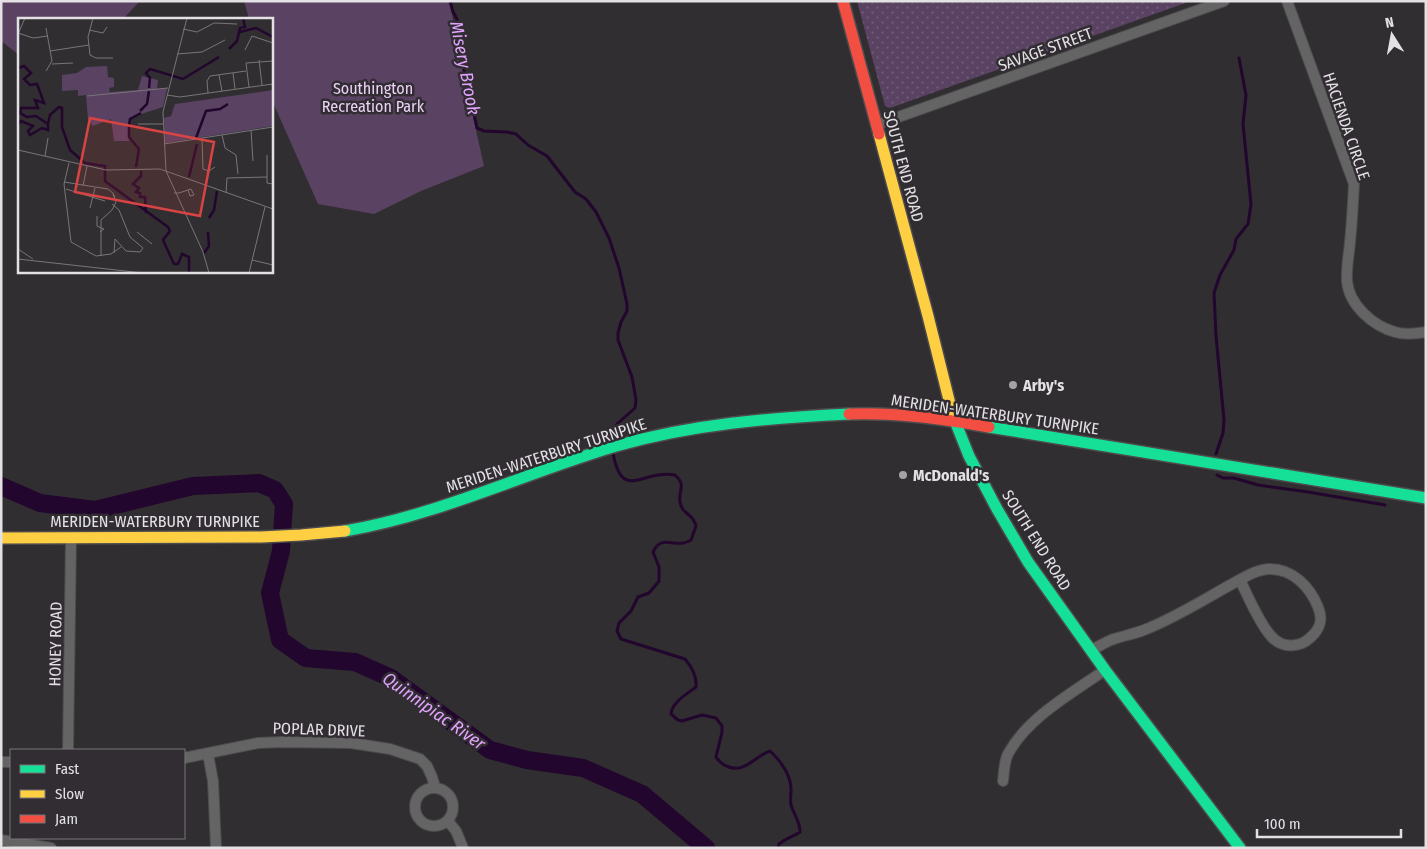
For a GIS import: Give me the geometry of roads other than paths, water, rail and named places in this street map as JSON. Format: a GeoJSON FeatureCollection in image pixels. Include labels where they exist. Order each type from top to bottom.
{"type":"FeatureCollection","features":[{"type":"Feature","properties":{"kind":"main road","name":"SOUTH END ROAD"},"geometry":{"type":"LineString","coordinates":[[843,1],[928,316],[954,421],[969,456],[1028,562],[1105,670],[1240,848]]}},
{"type":"Feature","properties":{"kind":"main road","name":"MERIDEN-WATERBURY TURNPIKE"},"geometry":{"type":"LineString","coordinates":[[1,538],[271,537],[360,528],[409,516],[620,445],[659,435],[710,426],[784,417],[882,414],[954,421],[1426,498]]}},
{"type":"Feature","properties":{"kind":"street","name":"SAVAGE STREET"},"geometry":{"type":"LineString","coordinates":[[876,125],[1224,1]]}},
{"type":"Feature","properties":{"kind":"street","name":"HACIENDA CIRCLE"},"geometry":{"type":"LineString","coordinates":[[1287,1],[1354,184],[1347,269],[1347,283],[1353,298],[1364,314],[1378,325],[1394,332],[1410,334],[1426,332]]}},
{"type":"Feature","properties":{"kind":"street","name":"HONEY ROAD"},"geometry":{"type":"LineString","coordinates":[[68,749],[71,538]]}},
{"type":"Feature","properties":{"kind":"street"},"geometry":{"type":"LineString","coordinates":[[1091,650],[1110,640],[1144,630],[1178,614],[1240,580],[1268,569],[1292,574],[1304,584],[1320,612],[1320,627],[1307,641],[1293,646],[1279,643],[1271,636],[1261,621],[1240,580]]}},
{"type":"Feature","properties":{"kind":"street"},"geometry":{"type":"LineString","coordinates":[[1003,781],[1008,754],[1034,720],[1105,670]]}},
{"type":"Feature","properties":{"kind":"street","name":"POPLAR DRIVE"},"geometry":{"type":"LineString","coordinates":[[185,758],[258,743],[351,743],[390,749],[420,759],[427,766],[434,788]]}},
{"type":"Feature","properties":{"kind":"street"},"geometry":{"type":"LineString","coordinates":[[208,754],[213,781],[216,848]]}},
{"type":"Feature","properties":{"kind":"street"},"geometry":{"type":"LineString","coordinates":[[434,788],[443,790],[450,796],[454,804],[448,821],[434,826],[420,820],[416,814],[415,806],[416,799],[421,793],[427,789],[434,788]]}},
{"type":"Feature","properties":{"kind":"street"},"geometry":{"type":"LineString","coordinates":[[448,821],[456,831],[463,848]]}},
{"type":"Feature","properties":{"kind":"street"},"geometry":{"type":"LineString","coordinates":[[1,840],[51,848]]}},
{"type":"Feature","properties":{"kind":"waterway","name":"Misery Brook"},"geometry":{"type":"LineString","coordinates":[[450,1],[457,19],[465,80],[477,128],[484,131],[516,134],[528,145],[547,156],[575,192],[586,199],[596,212],[609,238],[619,268],[627,304],[627,311],[621,322],[618,340],[632,377],[636,400],[635,408],[617,424],[612,433],[611,442]]}},
{"type":"Feature","properties":{"kind":"waterway"},"geometry":{"type":"LineString","coordinates":[[1216,454],[1223,433],[1224,420],[1214,293],[1220,275],[1234,250],[1236,239],[1248,224],[1251,204],[1243,124],[1246,95],[1239,58]]}},
{"type":"Feature","properties":{"kind":"waterway","name":"Misery Brook"},"geometry":{"type":"LineString","coordinates":[[613,453],[617,468],[622,477],[628,480],[664,474],[675,475],[681,482],[680,502],[683,510],[696,526],[691,540],[683,543],[666,542],[656,547],[653,552],[659,567],[659,581],[649,593],[638,597],[631,611],[619,623],[617,631],[621,639],[685,659],[688,662],[695,675],[696,687],[677,702],[671,714],[682,721],[702,715],[716,718],[722,726],[716,757],[721,763],[729,767],[740,768],[770,751],[781,763],[791,784],[791,805],[798,821],[800,832],[779,844],[778,848]]}},
{"type":"Feature","properties":{"kind":"waterway"},"geometry":{"type":"LineString","coordinates":[[1217,475],[1258,485],[1385,505]]}},
{"type":"Feature","properties":{"kind":"waterway","name":"Quinnipiac River"},"geometry":{"type":"LineString","coordinates":[[1,486],[40,503],[95,510],[193,486],[259,483],[275,490],[284,504],[281,551],[270,593],[280,640],[306,658],[355,662],[391,678],[490,750],[527,760],[583,768],[642,794],[706,848]]}},
{"type":"Feature","properties":{"kind":"place","name":"Arby's"},"geometry":{"type":"Point","coordinates":[1013,385]}},
{"type":"Feature","properties":{"kind":"place","name":"McDonald's"},"geometry":{"type":"Point","coordinates":[903,475]}},
{"type":"Feature","properties":{"kind":"park label","name":"Southington Recreation Park"},"geometry":{"type":"Point","coordinates":[373,97]}}]}
